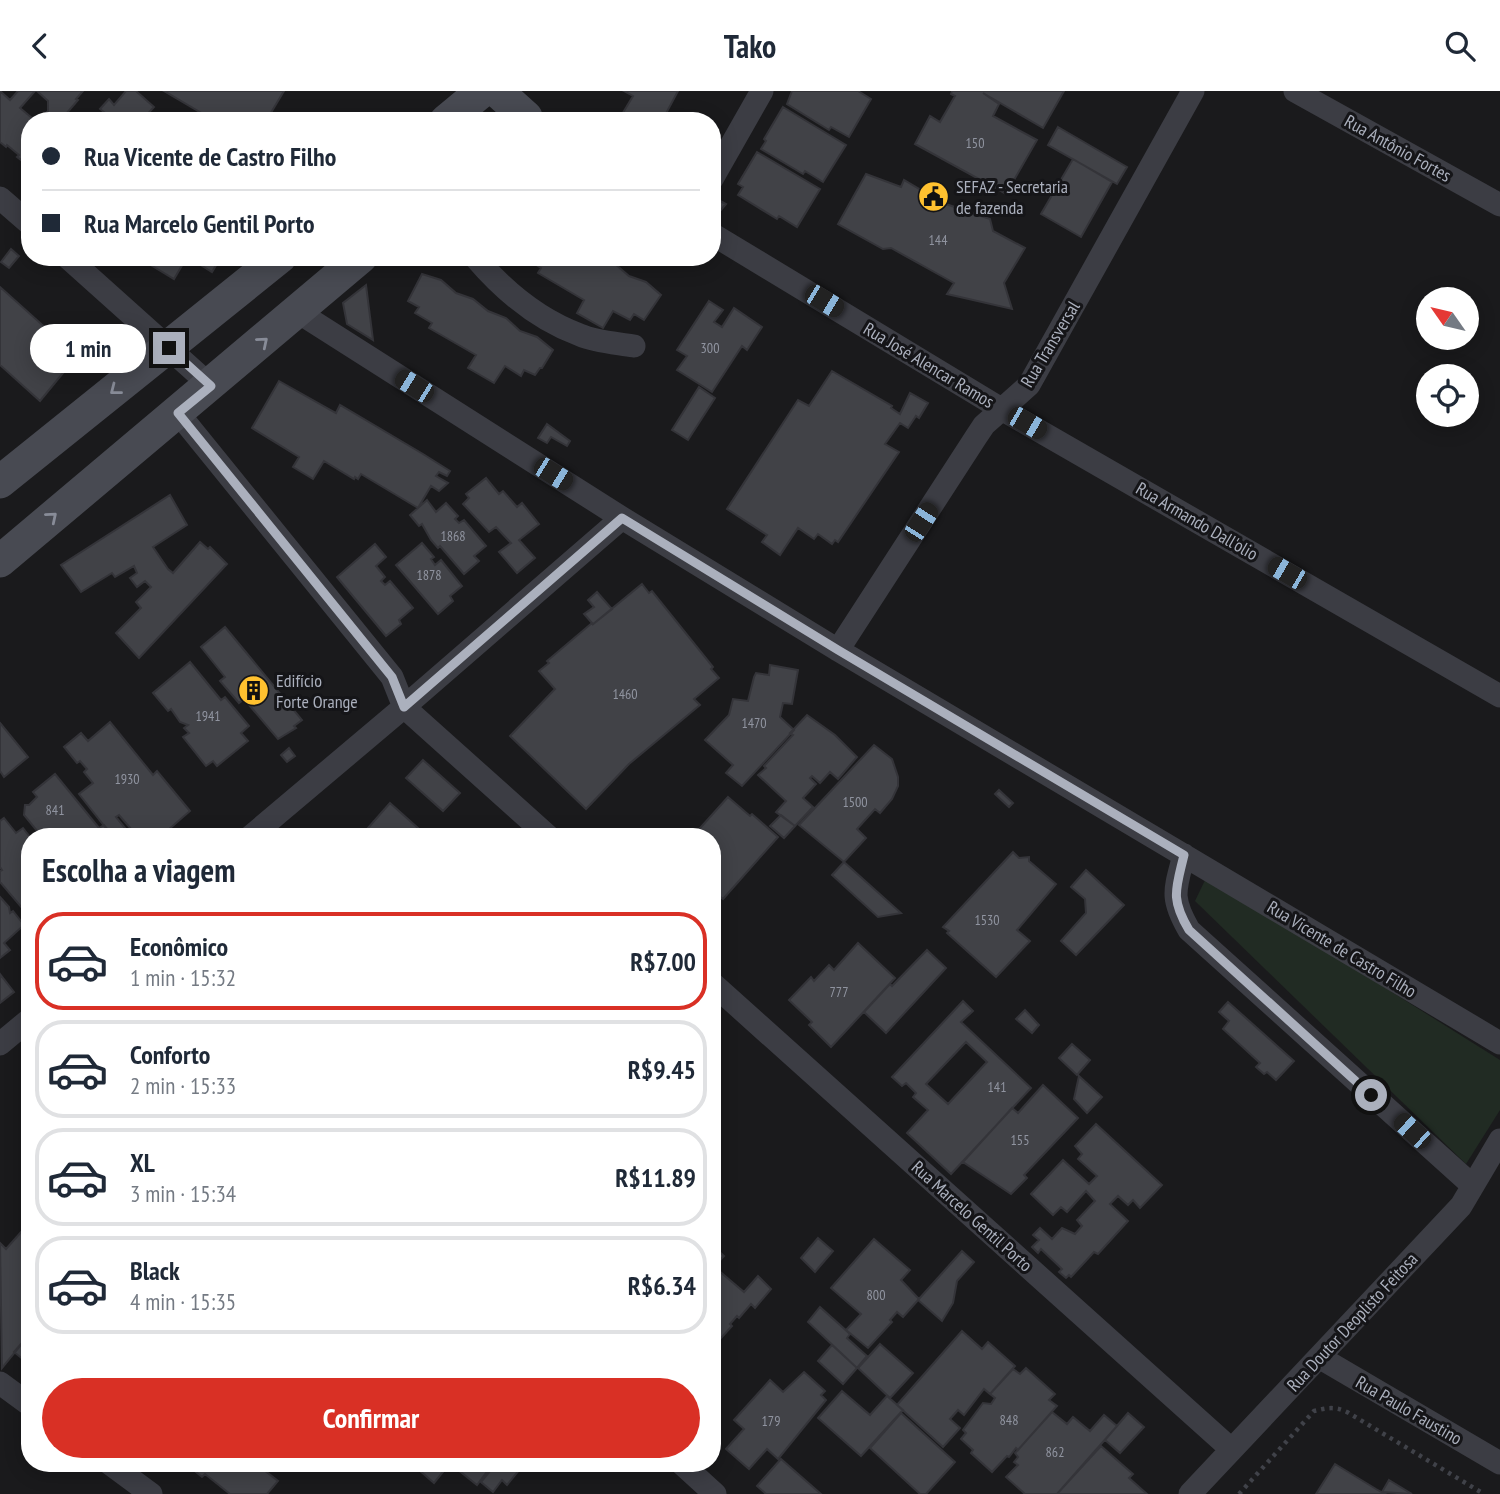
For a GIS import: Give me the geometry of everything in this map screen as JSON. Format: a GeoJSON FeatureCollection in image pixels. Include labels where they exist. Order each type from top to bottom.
{"type":"FeatureCollection","features":[{"type":"Feature","properties":{"kind":"main road"},"geometry":{"type":"LineString","coordinates":[[457,112],[482,91]]}},
{"type":"Feature","properties":{"kind":"main road"},"geometry":{"type":"LineString","coordinates":[[498,91],[518,112]]}},
{"type":"Feature","properties":{"kind":"main road"},"geometry":{"type":"LineString","coordinates":[[0,482],[268,266]]}},
{"type":"Feature","properties":{"kind":"main road"},"geometry":{"type":"LineString","coordinates":[[0,561],[351,266]]}},
{"type":"Feature","properties":{"kind":"street"},"geometry":{"type":"LineString","coordinates":[[721,163],[762,91]]}},
{"type":"Feature","properties":{"kind":"street","name":"Rua Transversal"},"geometry":{"type":"LineString","coordinates":[[838,650],[976,437],[985,425],[1028,385],[1194,91]]}},
{"type":"Feature","properties":{"kind":"street","name":"Rua Antônio Fortes"},"geometry":{"type":"LineString","coordinates":[[1295,91],[1500,205]]}},
{"type":"Feature","properties":{"kind":"street"},"geometry":{"type":"LineString","coordinates":[[0,198],[21,216]]}},
{"type":"Feature","properties":{"kind":"street","name":"Rua José Alencar Ramos"},"geometry":{"type":"LineString","coordinates":[[721,239],[1003,410]]}},
{"type":"Feature","properties":{"kind":"street"},"geometry":{"type":"LineString","coordinates":[[77,266],[211,386]]}},
{"type":"Feature","properties":{"kind":"street"},"geometry":{"type":"LineString","coordinates":[[482,266],[490,276],[546,319],[582,336],[634,346]]}},
{"type":"Feature","properties":{"kind":"street","name":"Rua Vicente de Castro Filho"},"geometry":{"type":"LineString","coordinates":[[298,312],[622,518],[838,650],[1500,1043]]}},
{"type":"Feature","properties":{"kind":"street","name":"Rua Armando Dall'olio"},"geometry":{"type":"LineString","coordinates":[[1003,410],[1500,696]]}},
{"type":"Feature","properties":{"kind":"street"},"geometry":{"type":"LineString","coordinates":[[178,413],[392,677],[404,707],[539,828]]}},
{"type":"Feature","properties":{"kind":"street"},"geometry":{"type":"LineString","coordinates":[[261,828],[622,518]]}},
{"type":"Feature","properties":{"kind":"street"},"geometry":{"type":"LineString","coordinates":[[1184,855],[1175,891],[1178,911],[1189,930],[1473,1186]]}},
{"type":"Feature","properties":{"kind":"street","name":"Rua Marcelo Gentil Porto"},"geometry":{"type":"LineString","coordinates":[[721,991],[1231,1449]]}},
{"type":"Feature","properties":{"kind":"street"},"geometry":{"type":"LineString","coordinates":[[0,1044],[21,1026]]}},
{"type":"Feature","properties":{"kind":"street","name":"Rua Doutor Deoplisto Feitosa"},"geometry":{"type":"LineString","coordinates":[[1190,1494],[1461,1206],[1500,1140]]}},
{"type":"Feature","properties":{"kind":"street","name":"Rua Paulo Faustino"},"geometry":{"type":"LineString","coordinates":[[1318,1357],[1500,1463]]}},
{"type":"Feature","properties":{"kind":"street"},"geometry":{"type":"LineString","coordinates":[[0,1383],[21,1398]]}},
{"type":"Feature","properties":{"kind":"street"},"geometry":{"type":"LineString","coordinates":[[121,1472],[151,1494]]}},
{"type":"Feature","properties":{"kind":"street"},"geometry":{"type":"LineString","coordinates":[[691,1472],[715,1494]]}},
{"type":"Feature","properties":{"kind":"path"},"geometry":{"type":"LineString","coordinates":[[1239,1494],[1314,1411],[1328,1408],[1347,1412],[1484,1494]]}},
{"type":"Feature","properties":{"kind":"shaded area"},"geometry":{"type":"Polygon","coordinates":[[[1207,876],[1500,1060],[1500,1110],[1466,1164],[1195,901],[1207,876]]]}},
{"type":"Feature","properties":{"kind":"building"},"geometry":{"type":"Polygon","coordinates":[[[0,91],[10,100],[18,91],[35,91],[20,108],[25,112],[21,112],[21,160],[17,157],[19,155],[0,142],[0,91]]]}},
{"type":"Feature","properties":{"kind":"building"},"geometry":{"type":"Polygon","coordinates":[[[37,91],[83,91],[76,99],[78,100],[68,112],[47,112],[48,101],[37,91]]]}},
{"type":"Feature","properties":{"kind":"building"},"geometry":{"type":"Polygon","coordinates":[[[126,91],[136,91],[154,107],[149,112],[104,112],[100,109],[109,99],[114,105],[126,91]]]}},
{"type":"Feature","properties":{"kind":"building"},"geometry":{"type":"Polygon","coordinates":[[[164,91],[284,91],[271,112],[200,112],[164,91]]]}},
{"type":"Feature","properties":{"kind":"building"},"geometry":{"type":"Polygon","coordinates":[[[624,91],[678,91],[667,112],[623,112],[633,96],[624,91]]]}},
{"type":"Feature","properties":{"kind":"building"},"geometry":{"type":"Polygon","coordinates":[[[792,91],[858,91],[871,99],[849,137],[831,127],[829,130],[787,104],[792,91]]]}},
{"type":"Feature","properties":{"kind":"building"},"geometry":{"type":"Polygon","coordinates":[[[952,91],[1064,91],[1043,128],[983,93],[999,104],[993,116],[1037,140],[1006,194],[915,144],[930,116],[940,122],[955,96],[951,94],[952,91]]]}},
{"type":"Feature","properties":{"kind":"building"},"geometry":{"type":"Polygon","coordinates":[[[783,107],[846,145],[823,182],[805,171],[803,174],[761,149],[783,107]]]}},
{"type":"Feature","properties":{"kind":"building"},"geometry":{"type":"Polygon","coordinates":[[[1058,127],[1127,167],[1117,184],[1048,145],[1058,127]]]}},
{"type":"Feature","properties":{"kind":"building"},"geometry":{"type":"Polygon","coordinates":[[[757,152],[820,189],[797,227],[779,216],[777,219],[738,195],[743,187],[738,184],[757,152]]]}},
{"type":"Feature","properties":{"kind":"building"},"geometry":{"type":"Polygon","coordinates":[[[1073,159],[1112,182],[1081,237],[1041,214],[1073,159]]]}},
{"type":"Feature","properties":{"kind":"building"},"geometry":{"type":"Polygon","coordinates":[[[866,174],[901,187],[904,180],[943,203],[990,219],[993,231],[1025,248],[1004,283],[1012,309],[947,294],[954,283],[891,248],[883,249],[838,224],[866,174]]]}},
{"type":"Feature","properties":{"kind":"building"},"geometry":{"type":"Polygon","coordinates":[[[11,249],[19,256],[9,268],[1,262],[11,249]]]}},
{"type":"Feature","properties":{"kind":"building"},"geometry":{"type":"Polygon","coordinates":[[[152,266],[182,266],[174,279],[152,266]]]}},
{"type":"Feature","properties":{"kind":"building"},"geometry":{"type":"Polygon","coordinates":[[[202,266],[216,266],[212,272],[202,266]]]}},
{"type":"Feature","properties":{"kind":"building"},"geometry":{"type":"Polygon","coordinates":[[[538,266],[617,266],[629,276],[646,282],[661,295],[644,320],[634,314],[630,320],[613,311],[603,328],[577,313],[584,300],[538,273],[541,268],[538,266]]]}},
{"type":"Feature","properties":{"kind":"building"},"geometry":{"type":"Polygon","coordinates":[[[422,274],[441,280],[456,293],[473,299],[488,311],[506,318],[520,331],[537,337],[553,350],[542,368],[535,375],[524,370],[521,376],[505,366],[494,383],[468,368],[476,355],[429,328],[432,323],[415,313],[419,307],[408,301],[422,274]]]}},
{"type":"Feature","properties":{"kind":"building"},"geometry":{"type":"Polygon","coordinates":[[[366,285],[373,340],[347,324],[343,303],[366,285]]]}},
{"type":"Feature","properties":{"kind":"building"},"geometry":{"type":"Polygon","coordinates":[[[0,287],[77,356],[40,401],[0,365],[0,287]]]}},
{"type":"Feature","properties":{"kind":"building"},"geometry":{"type":"Polygon","coordinates":[[[709,301],[723,310],[714,322],[722,327],[734,308],[762,327],[747,350],[742,346],[712,392],[677,370],[687,356],[677,350],[709,301]]]}},
{"type":"Feature","properties":{"kind":"building"},"geometry":{"type":"Polygon","coordinates":[[[832,371],[892,406],[891,408],[900,414],[910,393],[928,403],[919,418],[916,416],[908,428],[900,423],[885,444],[899,452],[838,542],[835,540],[832,544],[818,534],[814,539],[798,528],[780,555],[762,542],[767,535],[727,509],[798,400],[809,406],[832,371]]]}},
{"type":"Feature","properties":{"kind":"building"},"geometry":{"type":"Polygon","coordinates":[[[279,381],[336,413],[340,405],[423,454],[450,471],[447,476],[439,472],[436,476],[448,483],[439,491],[431,486],[418,508],[361,474],[358,479],[354,479],[324,461],[313,479],[293,467],[299,457],[252,428],[279,381]]]}},
{"type":"Feature","properties":{"kind":"building"},"geometry":{"type":"Polygon","coordinates":[[[699,387],[715,398],[688,440],[672,430],[699,387]]]}},
{"type":"Feature","properties":{"kind":"building"},"geometry":{"type":"Polygon","coordinates":[[[547,424],[570,441],[567,446],[551,437],[547,443],[538,438],[547,424]]]}},
{"type":"Feature","properties":{"kind":"building"},"geometry":{"type":"Polygon","coordinates":[[[486,478],[499,494],[503,491],[517,507],[522,503],[539,524],[519,540],[535,558],[517,573],[499,552],[511,543],[496,527],[489,532],[463,504],[469,498],[466,494],[486,478]]]}},
{"type":"Feature","properties":{"kind":"building"},"geometry":{"type":"Polygon","coordinates":[[[170,495],[187,525],[153,547],[168,569],[173,573],[200,542],[208,549],[210,547],[227,564],[139,658],[116,633],[141,608],[136,602],[151,587],[145,581],[137,587],[130,578],[137,573],[134,566],[115,577],[112,573],[81,592],[61,565],[170,495]]]}},
{"type":"Feature","properties":{"kind":"building"},"geometry":{"type":"Polygon","coordinates":[[[427,500],[436,512],[446,503],[458,516],[455,519],[459,523],[464,520],[486,546],[474,556],[479,561],[464,574],[440,546],[438,548],[431,540],[422,524],[419,526],[410,515],[427,500]]]}},
{"type":"Feature","properties":{"kind":"building"},"geometry":{"type":"Polygon","coordinates":[[[422,543],[434,557],[431,559],[435,565],[441,560],[462,586],[450,596],[453,601],[438,614],[396,565],[422,543]]]}},
{"type":"Feature","properties":{"kind":"building"},"geometry":{"type":"Polygon","coordinates":[[[375,544],[386,557],[376,566],[385,577],[381,581],[385,585],[390,581],[413,608],[399,620],[401,624],[386,636],[337,577],[375,544]]]}},
{"type":"Feature","properties":{"kind":"building"},"geometry":{"type":"Polygon","coordinates":[[[642,584],[649,593],[652,591],[719,678],[694,699],[700,705],[629,764],[586,809],[510,736],[555,689],[539,671],[592,623],[584,614],[594,607],[588,600],[597,592],[612,609],[642,584]]]}},
{"type":"Feature","properties":{"kind":"building","name":"Edifício Forte Orange"},"geometry":{"type":"Polygon","coordinates":[[[225,627],[302,720],[294,726],[296,728],[278,739],[244,699],[239,703],[220,681],[225,677],[201,647],[225,627]]]}},
{"type":"Feature","properties":{"kind":"building"},"geometry":{"type":"Polygon","coordinates":[[[190,662],[221,700],[225,697],[249,726],[241,733],[248,741],[217,766],[213,761],[206,766],[183,737],[189,733],[184,728],[188,725],[180,722],[171,709],[168,711],[153,693],[190,662]]]}},
{"type":"Feature","properties":{"kind":"building"},"geometry":{"type":"Polygon","coordinates":[[[770,665],[798,670],[792,704],[783,703],[780,717],[794,730],[742,786],[726,773],[733,765],[705,740],[729,715],[733,699],[748,701],[756,673],[769,675],[770,665]]]}},
{"type":"Feature","properties":{"kind":"building"},"geometry":{"type":"Polygon","coordinates":[[[807,715],[835,735],[857,757],[838,779],[830,772],[820,783],[812,776],[810,778],[816,784],[803,798],[813,807],[795,826],[776,812],[786,801],[758,775],[807,715]]]}},
{"type":"Feature","properties":{"kind":"building"},"geometry":{"type":"Polygon","coordinates":[[[110,722],[153,775],[157,771],[190,811],[170,828],[130,828],[119,815],[116,817],[125,828],[106,828],[79,794],[93,783],[84,772],[87,769],[80,761],[77,763],[64,747],[81,733],[88,741],[110,722]]]}},
{"type":"Feature","properties":{"kind":"building"},"geometry":{"type":"Polygon","coordinates":[[[0,723],[28,757],[4,777],[0,771],[0,723]]]}},
{"type":"Feature","properties":{"kind":"building"},"geometry":{"type":"Polygon","coordinates":[[[874,745],[892,759],[898,786],[892,799],[880,813],[875,809],[857,829],[866,838],[844,862],[799,825],[874,745]]]}},
{"type":"Feature","properties":{"kind":"building"},"geometry":{"type":"Polygon","coordinates":[[[289,748],[295,756],[287,762],[281,755],[289,748]]]}},
{"type":"Feature","properties":{"kind":"building"},"geometry":{"type":"Polygon","coordinates":[[[423,760],[460,793],[443,811],[406,778],[423,760]]]}},
{"type":"Feature","properties":{"kind":"building"},"geometry":{"type":"Polygon","coordinates":[[[55,774],[99,828],[35,828],[24,815],[25,805],[29,805],[37,797],[33,792],[55,774]]]}},
{"type":"Feature","properties":{"kind":"building"},"geometry":{"type":"Polygon","coordinates":[[[999,790],[1013,803],[1009,807],[995,794],[999,790]]]}},
{"type":"Feature","properties":{"kind":"building"},"geometry":{"type":"Polygon","coordinates":[[[728,797],[778,837],[723,899],[721,828],[700,828],[728,797]]]}},
{"type":"Feature","properties":{"kind":"building"},"geometry":{"type":"Polygon","coordinates":[[[390,803],[418,828],[368,828],[390,803]]]}},
{"type":"Feature","properties":{"kind":"building"},"geometry":{"type":"Polygon","coordinates":[[[781,815],[795,826],[784,838],[770,826],[781,815]]]}},
{"type":"Feature","properties":{"kind":"building"},"geometry":{"type":"Polygon","coordinates":[[[4,818],[16,833],[21,829],[21,907],[0,882],[0,821],[4,818]]]}},
{"type":"Feature","properties":{"kind":"building"},"geometry":{"type":"Polygon","coordinates":[[[1013,852],[1019,858],[1029,857],[1029,861],[1056,884],[1017,930],[1030,941],[996,977],[943,927],[1013,852]]]}},
{"type":"Feature","properties":{"kind":"building"},"geometry":{"type":"Polygon","coordinates":[[[844,862],[901,913],[878,917],[832,875],[844,862]]]}},
{"type":"Feature","properties":{"kind":"building"},"geometry":{"type":"Polygon","coordinates":[[[1086,870],[1124,905],[1076,955],[1061,941],[1086,913],[1085,899],[1071,887],[1086,870]]]}},
{"type":"Feature","properties":{"kind":"building"},"geometry":{"type":"Polygon","coordinates":[[[0,897],[9,907],[10,913],[13,911],[21,921],[21,928],[4,943],[10,950],[0,958],[0,897]]]}},
{"type":"Feature","properties":{"kind":"building"},"geometry":{"type":"Polygon","coordinates":[[[858,943],[895,978],[831,1047],[809,1025],[812,1022],[789,1000],[811,977],[814,981],[829,965],[834,970],[858,943]]]}},
{"type":"Feature","properties":{"kind":"building"},"geometry":{"type":"Polygon","coordinates":[[[927,950],[946,968],[886,1033],[864,1012],[927,950]]]}},
{"type":"Feature","properties":{"kind":"building"},"geometry":{"type":"Polygon","coordinates":[[[0,974],[14,992],[0,1003],[0,974]]]}},
{"type":"Feature","properties":{"kind":"building"},"geometry":{"type":"Polygon","coordinates":[[[963,1001],[973,1011],[961,1022],[1031,1088],[951,1174],[907,1133],[928,1110],[913,1097],[916,1093],[906,1083],[902,1086],[892,1077],[963,1001]],[[966,1042],[926,1084],[948,1104],[987,1062],[966,1042]]]}},
{"type":"Feature","properties":{"kind":"building"},"geometry":{"type":"Polygon","coordinates":[[[1228,1002],[1294,1061],[1276,1080],[1256,1067],[1260,1063],[1223,1029],[1229,1021],[1219,1012],[1228,1002]]]}},
{"type":"Feature","properties":{"kind":"building"},"geometry":{"type":"Polygon","coordinates":[[[1025,1010],[1039,1025],[1032,1033],[1016,1019],[1025,1010]]]}},
{"type":"Feature","properties":{"kind":"building"},"geometry":{"type":"Polygon","coordinates":[[[1072,1044],[1090,1060],[1077,1075],[1059,1058],[1072,1044]]]}},
{"type":"Feature","properties":{"kind":"building"},"geometry":{"type":"Polygon","coordinates":[[[1079,1076],[1102,1097],[1087,1113],[1074,1099],[1079,1076]]]}},
{"type":"Feature","properties":{"kind":"building"},"geometry":{"type":"Polygon","coordinates":[[[1043,1085],[1078,1118],[1024,1175],[1027,1178],[1011,1194],[963,1162],[1012,1108],[1018,1113],[1043,1085]]]}},
{"type":"Feature","properties":{"kind":"building"},"geometry":{"type":"Polygon","coordinates":[[[1096,1124],[1162,1185],[1140,1208],[1133,1200],[1128,1205],[1118,1196],[1110,1204],[1128,1221],[1098,1254],[1094,1252],[1071,1277],[1069,1275],[1066,1278],[1059,1272],[1062,1269],[1041,1249],[1038,1253],[1032,1247],[1039,1240],[1033,1235],[1040,1228],[1052,1239],[1062,1228],[1075,1234],[1082,1226],[1077,1220],[1095,1201],[1086,1191],[1067,1212],[1061,1207],[1053,1215],[1031,1194],[1063,1160],[1089,1184],[1097,1176],[1078,1159],[1082,1154],[1075,1146],[1096,1124]]]}},
{"type":"Feature","properties":{"kind":"building"},"geometry":{"type":"Polygon","coordinates":[[[21,1232],[21,1345],[2,1368],[0,1243],[6,1249],[21,1232]]]}},
{"type":"Feature","properties":{"kind":"building"},"geometry":{"type":"Polygon","coordinates":[[[818,1238],[833,1251],[815,1272],[801,1258],[818,1238]]]}},
{"type":"Feature","properties":{"kind":"building"},"geometry":{"type":"Polygon","coordinates":[[[874,1239],[910,1270],[901,1280],[919,1299],[903,1317],[897,1312],[890,1320],[892,1322],[868,1348],[846,1330],[861,1314],[831,1288],[874,1239]]]}},
{"type":"Feature","properties":{"kind":"building"},"geometry":{"type":"Polygon","coordinates":[[[962,1251],[974,1262],[957,1281],[953,1303],[942,1321],[918,1300],[962,1251]]]}},
{"type":"Feature","properties":{"kind":"building"},"geometry":{"type":"Polygon","coordinates":[[[721,1273],[744,1292],[758,1276],[771,1289],[755,1308],[751,1304],[739,1318],[737,1316],[730,1324],[732,1326],[721,1338],[721,1273]]]}},
{"type":"Feature","properties":{"kind":"building"},"geometry":{"type":"Polygon","coordinates":[[[820,1307],[850,1334],[847,1338],[867,1356],[857,1368],[808,1322],[820,1307]]]}},
{"type":"Feature","properties":{"kind":"building"},"geometry":{"type":"Polygon","coordinates":[[[962,1331],[982,1349],[988,1342],[1015,1366],[990,1394],[984,1389],[964,1415],[958,1410],[950,1419],[960,1428],[943,1447],[897,1405],[962,1331]]]}},
{"type":"Feature","properties":{"kind":"building"},"geometry":{"type":"Polygon","coordinates":[[[21,1344],[21,1358],[14,1352],[21,1344]]]}},
{"type":"Feature","properties":{"kind":"building"},"geometry":{"type":"Polygon","coordinates":[[[880,1344],[913,1373],[890,1398],[858,1368],[880,1344]]]}},
{"type":"Feature","properties":{"kind":"building"},"geometry":{"type":"Polygon","coordinates":[[[832,1345],[857,1368],[843,1384],[818,1361],[832,1345]]]}},
{"type":"Feature","properties":{"kind":"building"},"geometry":{"type":"Polygon","coordinates":[[[1026,1368],[1055,1394],[1049,1400],[1057,1406],[1018,1450],[1016,1448],[992,1472],[971,1453],[973,1450],[961,1439],[966,1433],[963,1430],[983,1403],[991,1404],[995,1398],[990,1394],[1013,1369],[1020,1374],[1026,1368]]]}},
{"type":"Feature","properties":{"kind":"building"},"geometry":{"type":"Polygon","coordinates":[[[804,1372],[825,1391],[821,1395],[826,1400],[778,1459],[767,1449],[749,1469],[726,1449],[744,1429],[734,1420],[770,1380],[783,1392],[804,1372]]]}},
{"type":"Feature","properties":{"kind":"building"},"geometry":{"type":"Polygon","coordinates":[[[842,1391],[870,1415],[887,1396],[903,1410],[861,1456],[818,1418],[842,1391]]]}},
{"type":"Feature","properties":{"kind":"building"},"geometry":{"type":"Polygon","coordinates":[[[1052,1412],[1067,1424],[1073,1417],[1090,1431],[1104,1415],[1117,1426],[1057,1494],[1025,1494],[1006,1477],[1018,1465],[1014,1462],[1018,1457],[1015,1453],[1052,1412]]]}},
{"type":"Feature","properties":{"kind":"building"},"geometry":{"type":"Polygon","coordinates":[[[901,1413],[955,1462],[926,1494],[920,1494],[870,1448],[901,1413]]]}},
{"type":"Feature","properties":{"kind":"building"},"geometry":{"type":"Polygon","coordinates":[[[1128,1413],[1144,1427],[1120,1453],[1105,1440],[1128,1413]]]}},
{"type":"Feature","properties":{"kind":"building"},"geometry":{"type":"Polygon","coordinates":[[[1101,1446],[1133,1474],[1129,1478],[1147,1494],[1057,1494],[1101,1446]]]}},
{"type":"Feature","properties":{"kind":"building"},"geometry":{"type":"Polygon","coordinates":[[[781,1459],[821,1494],[766,1494],[757,1486],[781,1459]]]}},
{"type":"Feature","properties":{"kind":"building"},"geometry":{"type":"Polygon","coordinates":[[[1335,1464],[1376,1489],[1385,1494],[1316,1494],[1335,1464]]]}},
{"type":"Feature","properties":{"kind":"building"},"geometry":{"type":"Polygon","coordinates":[[[196,1472],[266,1472],[278,1481],[267,1494],[230,1494],[205,1474],[202,1477],[196,1472]]]}},
{"type":"Feature","properties":{"kind":"building"},"geometry":{"type":"Polygon","coordinates":[[[421,1472],[443,1472],[434,1483],[421,1472]]]}},
{"type":"Feature","properties":{"kind":"building"},"geometry":{"type":"Polygon","coordinates":[[[461,1472],[487,1472],[477,1485],[461,1472]]]}},
{"type":"Feature","properties":{"kind":"building"},"geometry":{"type":"Polygon","coordinates":[[[489,1472],[518,1472],[507,1485],[502,1480],[493,1492],[481,1482],[489,1472]]]}},
{"type":"Feature","properties":{"kind":"building"},"geometry":{"type":"Polygon","coordinates":[[[1389,1480],[1412,1494],[1382,1492],[1389,1480]]]}},
{"type":"Feature","properties":{"kind":"place","name":"SEFAZ - Secretaria de fazenda"},"geometry":{"type":"Point","coordinates":[933,196]}},
{"type":"Feature","properties":{"kind":"place","name":"Edifício Forte Orange"},"geometry":{"type":"Point","coordinates":[253,690]}},
{"type":"Feature","properties":{"kind":"route"},"geometry":{"type":"LineString","coordinates":[[169,348],[211,386],[178,413],[392,677],[404,707],[622,518],[838,650],[1184,855],[1175,891],[1178,911],[1189,930],[1371,1095]]}}]}
